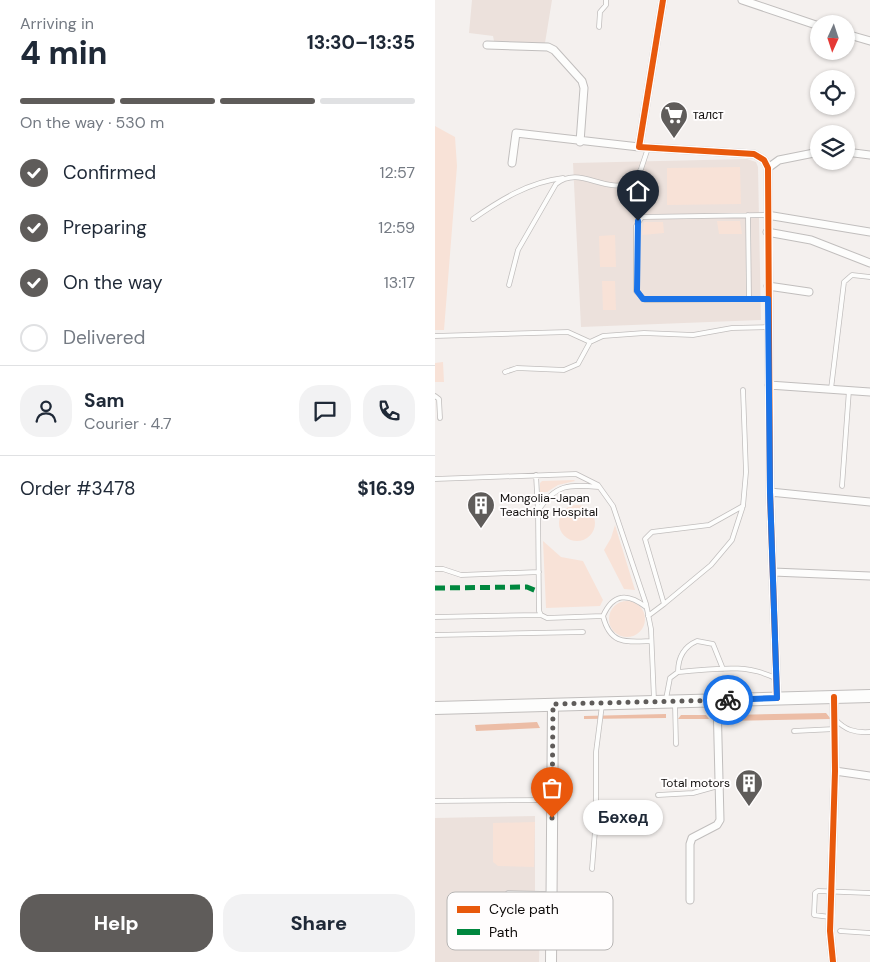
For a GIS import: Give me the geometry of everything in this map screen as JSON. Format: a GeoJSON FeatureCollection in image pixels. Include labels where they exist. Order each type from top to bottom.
{"type":"FeatureCollection","features":[{"type":"Feature","properties":{"kind":"highway"},"geometry":{"type":"LineString","coordinates":[[435,708],[870,696]]}},
{"type":"Feature","properties":{"kind":"main road"},"geometry":{"type":"LineString","coordinates":[[551,892],[553,704]]}},
{"type":"Feature","properties":{"kind":"street"},"geometry":{"type":"LineString","coordinates":[[639,147],[663,0]]}},
{"type":"Feature","properties":{"kind":"street"},"geometry":{"type":"LineString","coordinates":[[742,0],[810,23]]}},
{"type":"Feature","properties":{"kind":"street"},"geometry":{"type":"LineString","coordinates":[[855,37],[870,41]]}},
{"type":"Feature","properties":{"kind":"street"},"geometry":{"type":"LineString","coordinates":[[487,46],[548,47],[554,50],[582,81],[584,88],[580,142]]}},
{"type":"Feature","properties":{"kind":"street"},"geometry":{"type":"LineString","coordinates":[[512,163],[516,133],[580,142],[754,154],[764,160],[768,168],[770,492],[777,698]]}},
{"type":"Feature","properties":{"kind":"street"},"geometry":{"type":"LineString","coordinates":[[855,153],[870,155]]}},
{"type":"Feature","properties":{"kind":"street"},"geometry":{"type":"LineString","coordinates":[[768,168],[779,160],[810,154]]}},
{"type":"Feature","properties":{"kind":"street"},"geometry":{"type":"LineString","coordinates":[[767,215],[870,232]]}},
{"type":"Feature","properties":{"kind":"street"},"geometry":{"type":"LineString","coordinates":[[767,232],[811,240],[870,263]]}},
{"type":"Feature","properties":{"kind":"street"},"geometry":{"type":"LineString","coordinates":[[768,286],[809,292]]}},
{"type":"Feature","properties":{"kind":"street"},"geometry":{"type":"LineString","coordinates":[[769,385],[870,392]]}},
{"type":"Feature","properties":{"kind":"street"},"geometry":{"type":"LineString","coordinates":[[770,492],[870,502]]}},
{"type":"Feature","properties":{"kind":"street"},"geometry":{"type":"LineString","coordinates":[[773,572],[870,576]]}},
{"type":"Feature","properties":{"kind":"street"},"geometry":{"type":"LineString","coordinates":[[833,962],[830,917],[835,771],[835,696]]}},
{"type":"Feature","properties":{"kind":"street"},"geometry":{"type":"LineString","coordinates":[[690,900],[690,844],[693,838],[717,825],[720,820],[717,700]]}},
{"type":"Feature","properties":{"kind":"street"},"geometry":{"type":"LineString","coordinates":[[835,771],[870,776]]}},
{"type":"Feature","properties":{"kind":"lane"},"geometry":{"type":"LineString","coordinates":[[599,27],[601,12],[607,0]]}},
{"type":"Feature","properties":{"kind":"lane"},"geometry":{"type":"LineString","coordinates":[[473,219],[497,202],[543,180],[585,178],[605,186],[623,187],[633,183],[641,169],[648,148]]}},
{"type":"Feature","properties":{"kind":"lane"},"geometry":{"type":"LineString","coordinates":[[509,285],[518,250],[556,184],[564,178]]}},
{"type":"Feature","properties":{"kind":"lane"},"geometry":{"type":"LineString","coordinates":[[747,215],[749,299]]}},
{"type":"Feature","properties":{"kind":"lane"},"geometry":{"type":"LineString","coordinates":[[767,215],[641,218],[636,226],[637,291],[645,300],[768,299]]}},
{"type":"Feature","properties":{"kind":"lane"},"geometry":{"type":"LineString","coordinates":[[831,388],[844,282],[852,275],[870,277]]}},
{"type":"Feature","properties":{"kind":"lane"},"geometry":{"type":"LineString","coordinates":[[435,336],[568,332],[590,342],[611,336],[644,333],[693,335],[732,328],[769,327]]}},
{"type":"Feature","properties":{"kind":"lane"},"geometry":{"type":"LineString","coordinates":[[505,372],[517,368],[564,370],[578,364],[590,342]]}},
{"type":"Feature","properties":{"kind":"lane"},"geometry":{"type":"LineString","coordinates":[[648,616],[711,565],[733,540],[743,506],[745,472],[743,390]]}},
{"type":"Feature","properties":{"kind":"lane"},"geometry":{"type":"LineString","coordinates":[[842,486],[849,390]]}},
{"type":"Feature","properties":{"kind":"lane"},"geometry":{"type":"LineString","coordinates":[[435,396],[439,399],[440,418]]}},
{"type":"Feature","properties":{"kind":"lane"},"geometry":{"type":"LineString","coordinates":[[435,478],[576,474],[599,487],[613,506],[647,606],[651,641],[676,744]]}},
{"type":"Feature","properties":{"kind":"lane"},"geometry":{"type":"LineString","coordinates":[[536,476],[539,611],[541,615]]}},
{"type":"Feature","properties":{"kind":"lane"},"geometry":{"type":"LineString","coordinates":[[538,512],[544,501],[558,488],[575,484],[599,487]]}},
{"type":"Feature","properties":{"kind":"lane"},"geometry":{"type":"LineString","coordinates":[[665,604],[645,539],[648,535],[652,532],[709,525],[743,506]]}},
{"type":"Feature","properties":{"kind":"lane"},"geometry":{"type":"LineString","coordinates":[[435,569],[443,569],[461,575],[539,572]]}},
{"type":"Feature","properties":{"kind":"lane"},"geometry":{"type":"LineString","coordinates":[[647,606],[636,599],[625,597],[617,599],[610,604],[603,616],[606,628],[613,636],[623,642],[651,641]]}},
{"type":"Feature","properties":{"kind":"lane"},"geometry":{"type":"LineString","coordinates":[[435,617],[541,615],[547,618],[603,616]]}},
{"type":"Feature","properties":{"kind":"lane"},"geometry":{"type":"LineString","coordinates":[[435,635],[583,632]]}},
{"type":"Feature","properties":{"kind":"lane"},"geometry":{"type":"LineString","coordinates":[[678,672],[678,661],[682,653],[697,641],[713,644],[723,669]]}},
{"type":"Feature","properties":{"kind":"lane"},"geometry":{"type":"LineString","coordinates":[[665,702],[670,678],[678,672],[753,669],[777,679]]}},
{"type":"Feature","properties":{"kind":"lane"},"geometry":{"type":"LineString","coordinates":[[592,869],[596,818],[596,752],[603,704]]}},
{"type":"Feature","properties":{"kind":"lane"},"geometry":{"type":"LineString","coordinates":[[835,719],[843,728],[859,732],[870,732]]}},
{"type":"Feature","properties":{"kind":"lane"},"geometry":{"type":"LineString","coordinates":[[794,731],[835,729]]}},
{"type":"Feature","properties":{"kind":"lane"},"geometry":{"type":"LineString","coordinates":[[658,795],[693,793],[718,786]]}},
{"type":"Feature","properties":{"kind":"lane"},"geometry":{"type":"LineString","coordinates":[[435,801],[552,800]]}},
{"type":"Feature","properties":{"kind":"lane"},"geometry":{"type":"LineString","coordinates":[[596,818],[621,818]]}},
{"type":"Feature","properties":{"kind":"lane"},"geometry":{"type":"LineString","coordinates":[[830,917],[816,916],[814,900],[817,891],[831,890],[870,893]]}},
{"type":"Feature","properties":{"kind":"lane"},"geometry":{"type":"LineString","coordinates":[[840,931],[870,933]]}},
{"type":"Feature","properties":{"kind":"shaded area"},"geometry":{"type":"Polygon","coordinates":[[[472,0],[552,0],[545,43],[494,41],[493,36],[469,33],[472,0]]]}},
{"type":"Feature","properties":{"kind":"shaded area"},"geometry":{"type":"Polygon","coordinates":[[[435,126],[455,137],[457,166],[444,330],[435,330],[435,126]]]}},
{"type":"Feature","properties":{"kind":"shaded area"},"geometry":{"type":"Polygon","coordinates":[[[747,159],[756,162],[758,167],[761,320],[581,327],[573,163],[747,159]]]}},
{"type":"Feature","properties":{"kind":"shaded area"},"geometry":{"type":"Polygon","coordinates":[[[740,167],[741,204],[667,205],[667,168],[740,167]]]}},
{"type":"Feature","properties":{"kind":"shaded area"},"geometry":{"type":"Polygon","coordinates":[[[717,221],[740,221],[742,234],[719,234],[717,221]]]}},
{"type":"Feature","properties":{"kind":"shaded area"},"geometry":{"type":"Polygon","coordinates":[[[644,222],[663,222],[664,233],[642,235],[644,222]]]}},
{"type":"Feature","properties":{"kind":"shaded area"},"geometry":{"type":"Polygon","coordinates":[[[615,235],[616,267],[600,267],[599,236],[615,235]]]}},
{"type":"Feature","properties":{"kind":"shaded area"},"geometry":{"type":"Polygon","coordinates":[[[602,281],[615,281],[616,310],[603,310],[602,281]]]}},
{"type":"Feature","properties":{"kind":"shaded area"},"geometry":{"type":"Polygon","coordinates":[[[443,362],[444,382],[435,382],[435,363],[443,362]]]}},
{"type":"Feature","properties":{"kind":"shaded area"},"geometry":{"type":"Polygon","coordinates":[[[542,481],[575,481],[558,485],[547,492],[540,492],[540,483],[542,481]]]}},
{"type":"Feature","properties":{"kind":"shaded area"},"geometry":{"type":"Polygon","coordinates":[[[577,505],[589,511],[595,523],[589,535],[577,541],[565,535],[559,523],[565,511],[577,505]]]}},
{"type":"Feature","properties":{"kind":"shaded area"},"geometry":{"type":"Polygon","coordinates":[[[615,525],[635,590],[624,589],[604,550],[611,538],[615,525]]]}},
{"type":"Feature","properties":{"kind":"shaded area"},"geometry":{"type":"Polygon","coordinates":[[[543,541],[561,557],[583,561],[603,600],[600,606],[546,608],[543,541]]]}},
{"type":"Feature","properties":{"kind":"shaded area"},"geometry":{"type":"Polygon","coordinates":[[[627,601],[640,606],[645,619],[640,632],[627,637],[614,632],[609,619],[614,606],[627,601]]]}},
{"type":"Feature","properties":{"kind":"shaded area"},"geometry":{"type":"Polygon","coordinates":[[[826,713],[831,719],[724,721],[729,715],[826,713]]]}},
{"type":"Feature","properties":{"kind":"shaded area"},"geometry":{"type":"Polygon","coordinates":[[[666,714],[666,718],[584,719],[584,716],[666,714]]]}},
{"type":"Feature","properties":{"kind":"shaded area"},"geometry":{"type":"Polygon","coordinates":[[[681,715],[706,715],[709,719],[678,719],[681,715]]]}},
{"type":"Feature","properties":{"kind":"shaded area"},"geometry":{"type":"Polygon","coordinates":[[[537,722],[540,728],[476,731],[475,725],[537,722]]]}},
{"type":"Feature","properties":{"kind":"shaded area"},"geometry":{"type":"Polygon","coordinates":[[[535,816],[535,892],[447,892],[447,950],[539,950],[539,962],[435,962],[435,818],[535,816]]]}},
{"type":"Feature","properties":{"kind":"shaded area"},"geometry":{"type":"Polygon","coordinates":[[[535,822],[534,867],[498,866],[493,862],[493,823],[535,822]]]}},
{"type":"Feature","properties":{"kind":"marked path"},"geometry":{"type":"LineString","coordinates":[[435,588],[527,587],[539,592]]}},
{"type":"Feature","properties":{"kind":"cycle path"},"geometry":{"type":"LineString","coordinates":[[663,0],[639,147],[754,154],[764,160],[768,168],[770,492],[777,698]]}},
{"type":"Feature","properties":{"kind":"cycle path"},"geometry":{"type":"LineString","coordinates":[[833,962],[830,931],[835,771],[834,697]]}},
{"type":"Feature","properties":{"kind":"way so far"},"geometry":{"type":"LineString","coordinates":[[552,818],[553,704],[728,700]]}},
{"type":"Feature","properties":{"kind":"place","name":"талст"},"geometry":{"type":"Point","coordinates":[674,139]}},
{"type":"Feature","properties":{"kind":"place","name":"Mongolia-Japan Teaching Hospital"},"geometry":{"type":"Point","coordinates":[481,529]}},
{"type":"Feature","properties":{"kind":"place","name":"Total motors"},"geometry":{"type":"Point","coordinates":[749,807]}},
{"type":"Feature","properties":{"kind":"place","name":"Бөхөд"},"geometry":{"type":"Point","coordinates":[552,818]}},
{"type":"Feature","properties":{"kind":"route"},"geometry":{"type":"LineString","coordinates":[[638,221],[636,226],[637,293],[643,299],[768,299],[770,492],[777,698],[728,700]]}}]}
